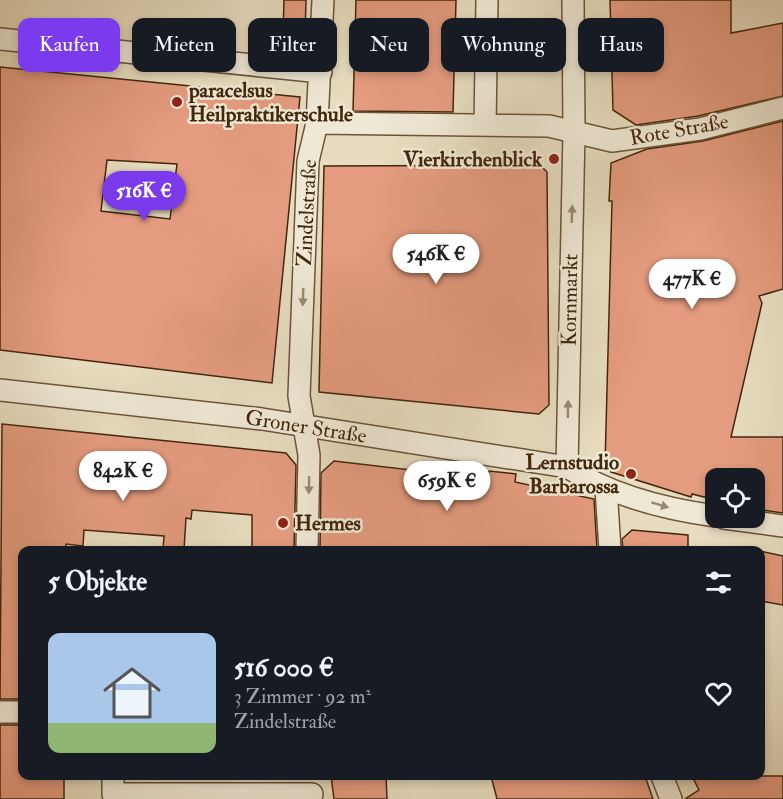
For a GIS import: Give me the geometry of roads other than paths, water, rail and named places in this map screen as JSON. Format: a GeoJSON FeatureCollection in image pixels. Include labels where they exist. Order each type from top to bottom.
{"type":"FeatureCollection","features":[{"type":"Feature","properties":{"kind":"street","name":"Zindelstraße"},"geometry":{"type":"LineString","coordinates":[[322,18],[323,0]]}},
{"type":"Feature","properties":{"kind":"street"},"geometry":{"type":"LineString","coordinates":[[485,125],[487,0]]}},
{"type":"Feature","properties":{"kind":"street","name":"Kornmarkt"},"geometry":{"type":"LineString","coordinates":[[567,467],[574,132],[573,0]]}},
{"type":"Feature","properties":{"kind":"street"},"geometry":{"type":"LineString","coordinates":[[0,39],[248,64]]}},
{"type":"Feature","properties":{"kind":"street","name":"Zindelstraße"},"geometry":{"type":"LineString","coordinates":[[307,546],[309,455],[299,396],[308,161],[317,123],[321,72]]}},
{"type":"Feature","properties":{"kind":"street","name":"Rote Straße"},"geometry":{"type":"LineString","coordinates":[[317,123],[549,126],[612,141],[645,139],[700,129],[783,108]]}},
{"type":"Feature","properties":{"kind":"street","name":"Groner Straße"},"geometry":{"type":"LineString","coordinates":[[0,390],[262,419],[567,467],[606,488],[684,512],[705,515]]}},
{"type":"Feature","properties":{"kind":"street"},"geometry":{"type":"LineString","coordinates":[[606,488],[610,546]]}},
{"type":"Feature","properties":{"kind":"street"},"geometry":{"type":"LineString","coordinates":[[765,524],[783,526]]}},
{"type":"Feature","properties":{"kind":"street"},"geometry":{"type":"LineString","coordinates":[[0,712],[18,712]]}},
{"type":"Feature","properties":{"kind":"street"},"geometry":{"type":"LineString","coordinates":[[113,780],[113,794],[312,790]]}},
{"type":"Feature","properties":{"kind":"street"},"geometry":{"type":"LineString","coordinates":[[664,780],[672,799]]}},
{"type":"Feature","properties":{"kind":"place","name":"paracelsus Heilpraktikerschule"},"geometry":{"type":"Point","coordinates":[177,102]}},
{"type":"Feature","properties":{"kind":"place","name":"Vierkirchenblick"},"geometry":{"type":"Point","coordinates":[554,159]}},
{"type":"Feature","properties":{"kind":"place","name":"Lernstudio Barbarossa"},"geometry":{"type":"Point","coordinates":[631,474]}},
{"type":"Feature","properties":{"kind":"place","name":"Hermes"},"geometry":{"type":"Point","coordinates":[283,523]}}]}
